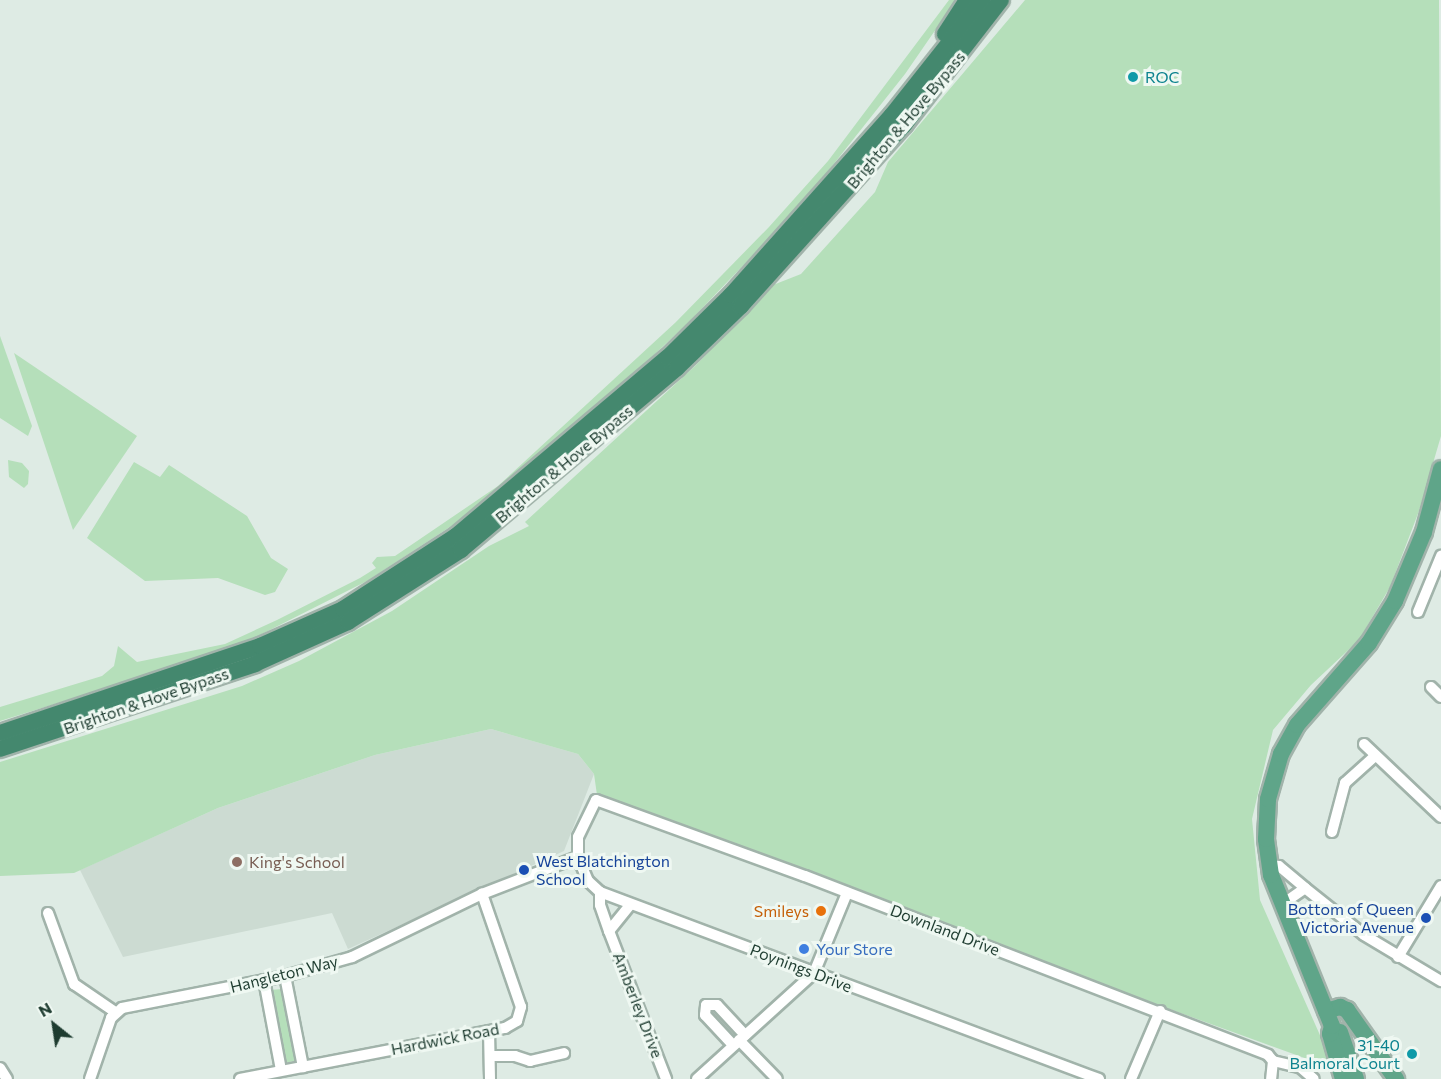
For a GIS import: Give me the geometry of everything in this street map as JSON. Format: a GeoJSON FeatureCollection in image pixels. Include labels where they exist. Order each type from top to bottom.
{"type":"FeatureCollection","features":[{"type":"Feature","properties":{"kind":"highway"},"geometry":{"type":"LineString","coordinates":[[892,115],[967,0]]}},
{"type":"Feature","properties":{"kind":"highway","name":"Brighton & Hove Bypass"},"geometry":{"type":"LineString","coordinates":[[0,733],[260,646],[343,609],[456,536],[668,358],[785,237],[892,115],[983,0]]}},
{"type":"Feature","properties":{"kind":"highway","name":"Brighton & Hove Bypass"},"geometry":{"type":"LineString","coordinates":[[0,749],[255,664],[348,621],[461,550],[709,337],[821,221],[944,76],[1001,0]]}},
{"type":"Feature","properties":{"kind":"highway"},"geometry":{"type":"LineString","coordinates":[[944,76],[1015,0]]}},
{"type":"Feature","properties":{"kind":"main road"},"geometry":{"type":"LineString","coordinates":[[1343,1079],[1330,1034],[1329,1019],[1281,905],[1269,865],[1266,812],[1281,754],[1310,707],[1362,651],[1387,616],[1414,559],[1441,469]]}},
{"type":"Feature","properties":{"kind":"main road"},"geometry":{"type":"LineString","coordinates":[[1329,1019],[1340,1007],[1347,1010],[1396,1079]]}},
{"type":"Feature","properties":{"kind":"main road"},"geometry":{"type":"LineString","coordinates":[[1329,1019],[1340,1031],[1356,1079]]}},
{"type":"Feature","properties":{"kind":"street"},"geometry":{"type":"LineString","coordinates":[[1418,612],[1441,556]]}},
{"type":"Feature","properties":{"kind":"street"},"geometry":{"type":"LineString","coordinates":[[1431,687],[1441,697]]}},
{"type":"Feature","properties":{"kind":"street"},"geometry":{"type":"LineString","coordinates":[[1364,744],[1441,817]]}},
{"type":"Feature","properties":{"kind":"street"},"geometry":{"type":"LineString","coordinates":[[1332,832],[1345,783],[1375,756]]}},
{"type":"Feature","properties":{"kind":"street","name":"Downland Drive"},"geometry":{"type":"LineString","coordinates":[[578,857],[578,837],[596,800],[1160,1011],[1268,1055],[1273,1061],[1300,1067],[1314,1079]]}},
{"type":"Feature","properties":{"kind":"street"},"geometry":{"type":"LineString","coordinates":[[578,857],[588,881],[600,892]]}},
{"type":"Feature","properties":{"kind":"street","name":"Hangleton Way"},"geometry":{"type":"LineString","coordinates":[[115,1012],[285,976],[352,957],[482,894],[578,857]]}},
{"type":"Feature","properties":{"kind":"street"},"geometry":{"type":"LineString","coordinates":[[1269,865],[1279,866],[1398,957],[1441,981]]}},
{"type":"Feature","properties":{"kind":"street"},"geometry":{"type":"LineString","coordinates":[[1398,957],[1441,886]]}},
{"type":"Feature","properties":{"kind":"street"},"geometry":{"type":"LineString","coordinates":[[1281,905],[1305,888]]}},
{"type":"Feature","properties":{"kind":"street","name":"Poynings Drive"},"geometry":{"type":"LineString","coordinates":[[600,892],[1099,1079]]}},
{"type":"Feature","properties":{"kind":"street","name":"Amberley Drive"},"geometry":{"type":"LineString","coordinates":[[600,892],[600,905],[609,931],[666,1079]]}},
{"type":"Feature","properties":{"kind":"street"},"geometry":{"type":"LineString","coordinates":[[697,1079],[814,973],[847,892]]}},
{"type":"Feature","properties":{"kind":"street","name":"Hardwick Road"},"geometry":{"type":"LineString","coordinates":[[240,1079],[288,1073],[303,1067],[489,1030],[518,1021],[521,1007],[482,894]]}},
{"type":"Feature","properties":{"kind":"street","name":"Amberley Drive"},"geometry":{"type":"LineString","coordinates":[[609,931],[630,905]]}},
{"type":"Feature","properties":{"kind":"street"},"geometry":{"type":"LineString","coordinates":[[48,913],[74,984],[115,1012],[90,1079]]}},
{"type":"Feature","properties":{"kind":"street"},"geometry":{"type":"LineString","coordinates":[[285,976],[303,1067]]}},
{"type":"Feature","properties":{"kind":"street"},"geometry":{"type":"LineString","coordinates":[[264,980],[288,1073]]}},
{"type":"Feature","properties":{"kind":"street"},"geometry":{"type":"LineString","coordinates":[[1131,1079],[1160,1011]]}},
{"type":"Feature","properties":{"kind":"street"},"geometry":{"type":"LineString","coordinates":[[489,1030],[490,1079]]}},
{"type":"Feature","properties":{"kind":"street"},"geometry":{"type":"LineString","coordinates":[[739,1040],[777,1079]]}},
{"type":"Feature","properties":{"kind":"street"},"geometry":{"type":"LineString","coordinates":[[491,1056],[515,1056],[530,1061],[564,1053]]}},
{"type":"Feature","properties":{"kind":"street"},"geometry":{"type":"LineString","coordinates":[[1270,1079],[1273,1061]]}},
{"type":"Feature","properties":{"kind":"street"},"geometry":{"type":"LineString","coordinates":[[0,1070],[7,1079]]}},
{"type":"Feature","properties":{"kind":"shaded area"},"geometry":{"type":"Polygon","coordinates":[[[491,729],[578,754],[594,774],[564,851],[348,949],[332,913],[123,957],[80,870],[218,808],[375,755],[491,729]]]}},
{"type":"Feature","properties":{"kind":"green space"},"geometry":{"type":"Polygon","coordinates":[[[949,0],[956,0],[905,74],[802,204],[687,324],[570,433],[479,508],[367,581],[232,649],[0,721],[0,707],[102,676],[114,666],[118,646],[137,662],[225,644],[277,620],[360,578],[376,568],[372,563],[377,557],[395,556],[498,486],[676,322],[769,227],[828,161],[949,0]]]}},
{"type":"Feature","properties":{"kind":"green space"},"geometry":{"type":"Polygon","coordinates":[[[1025,0],[1439,0],[1441,436],[1419,511],[1390,587],[1359,640],[1311,685],[1273,730],[1252,819],[1260,900],[1335,1069],[598,802],[594,774],[578,754],[491,729],[375,755],[218,808],[74,873],[0,876],[0,762],[242,686],[299,661],[392,611],[489,546],[529,526],[525,522],[695,366],[773,285],[801,274],[875,192],[888,162],[1025,0]]]}},
{"type":"Feature","properties":{"kind":"green space"},"geometry":{"type":"Polygon","coordinates":[[[0,336],[32,426],[28,436],[0,418],[0,336]]]}},
{"type":"Feature","properties":{"kind":"green space"},"geometry":{"type":"Polygon","coordinates":[[[14,353],[137,436],[73,530],[14,353]]]}},
{"type":"Feature","properties":{"kind":"green space"},"geometry":{"type":"Polygon","coordinates":[[[8,460],[22,463],[29,471],[28,484],[24,488],[9,477],[8,460]]]}},
{"type":"Feature","properties":{"kind":"green space"},"geometry":{"type":"Polygon","coordinates":[[[134,462],[160,477],[169,465],[247,516],[271,558],[288,569],[275,592],[265,595],[218,578],[145,581],[87,538],[134,462]]]}},
{"type":"Feature","properties":{"kind":"green space"},"geometry":{"type":"Polygon","coordinates":[[[282,989],[295,1061],[284,1063],[270,990],[282,989]]]}},
{"type":"Feature","properties":{"kind":"place","name":"ROC"},"geometry":{"type":"Point","coordinates":[1133,77]}},
{"type":"Feature","properties":{"kind":"place","name":"King's School"},"geometry":{"type":"Point","coordinates":[237,862]}},
{"type":"Feature","properties":{"kind":"place","name":"West Blatchington School"},"geometry":{"type":"Point","coordinates":[524,870]}},
{"type":"Feature","properties":{"kind":"place","name":"Smileys"},"geometry":{"type":"Point","coordinates":[821,911]}},
{"type":"Feature","properties":{"kind":"place","name":"Bottom of Queen Victoria Avenue"},"geometry":{"type":"Point","coordinates":[1426,918]}},
{"type":"Feature","properties":{"kind":"place","name":"Your Store"},"geometry":{"type":"Point","coordinates":[804,949]}},
{"type":"Feature","properties":{"kind":"place","name":"31-40 Balmoral Court"},"geometry":{"type":"Point","coordinates":[1412,1054]}}]}
